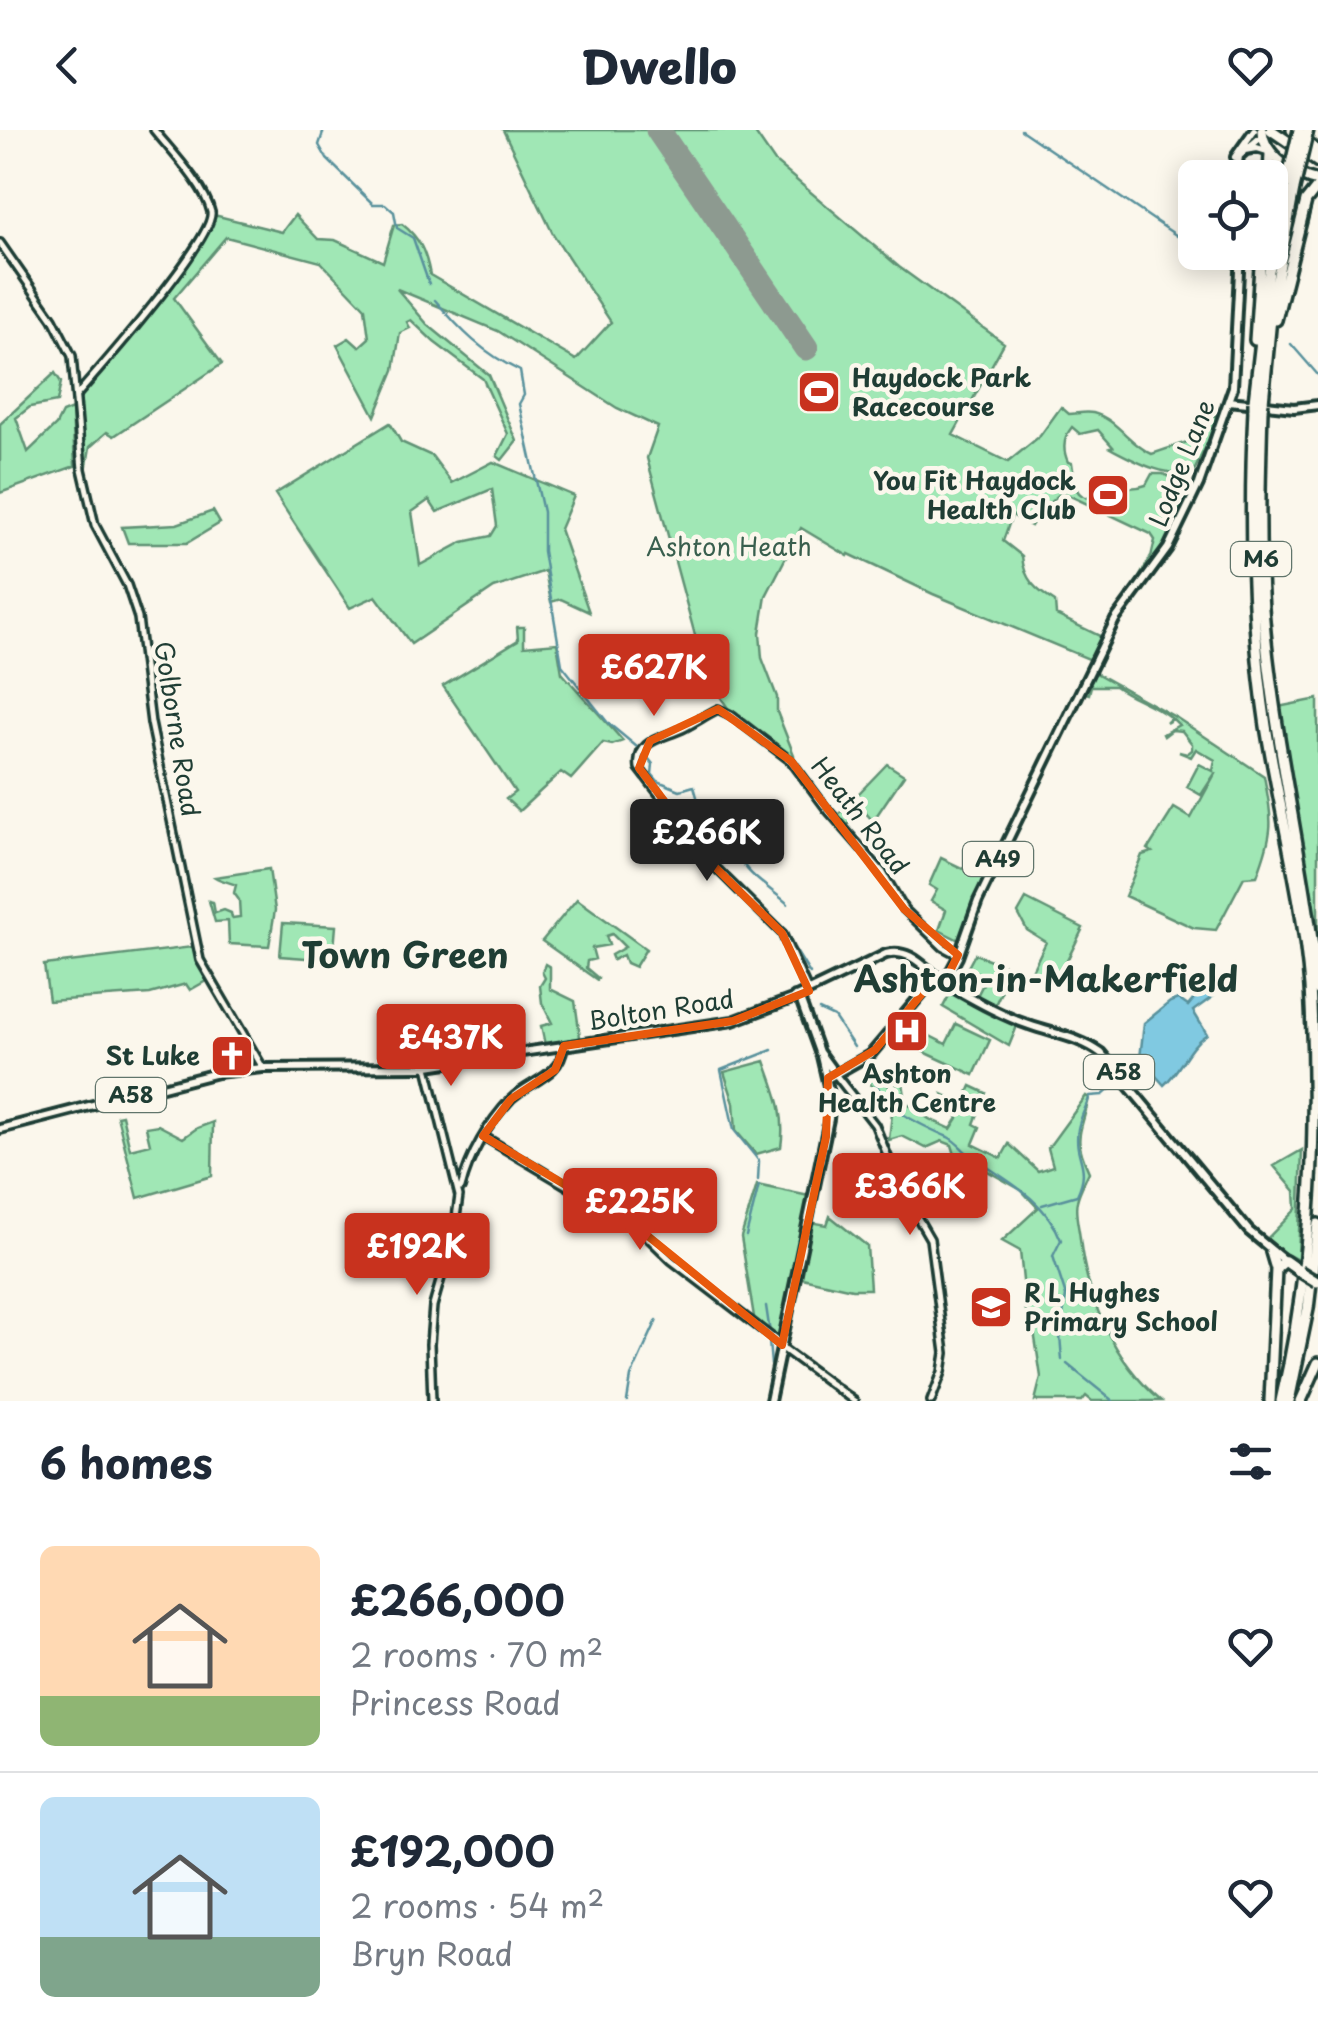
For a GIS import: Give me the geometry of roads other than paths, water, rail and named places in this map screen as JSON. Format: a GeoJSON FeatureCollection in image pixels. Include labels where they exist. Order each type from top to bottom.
{"type":"FeatureCollection","features":[{"type":"Feature","properties":{"kind":"highway"},"geometry":{"type":"LineString","coordinates":[[1271,130],[1317,162]]}},
{"type":"Feature","properties":{"kind":"highway"},"geometry":{"type":"LineString","coordinates":[[1280,130],[1317,162]]}},
{"type":"Feature","properties":{"kind":"highway"},"geometry":{"type":"LineString","coordinates":[[1295,130],[1318,149]]}},
{"type":"Feature","properties":{"kind":"highway","name":"M6"},"geometry":{"type":"LineString","coordinates":[[1256,405],[1269,347],[1295,130]]}},
{"type":"Feature","properties":{"kind":"highway","name":"M6"},"geometry":{"type":"LineString","coordinates":[[1280,1401],[1306,1262],[1315,1098],[1303,925],[1266,727],[1269,708],[1256,383],[1269,271],[1308,130]]}},
{"type":"Feature","properties":{"kind":"highway"},"geometry":{"type":"LineString","coordinates":[[1259,132],[1270,152],[1318,183],[1306,200],[1269,347]]}},
{"type":"Feature","properties":{"kind":"highway"},"geometry":{"type":"LineString","coordinates":[[1270,152],[1270,160]]}},
{"type":"Feature","properties":{"kind":"highway"},"geometry":{"type":"LineString","coordinates":[[1256,383],[1260,270]]}},
{"type":"Feature","properties":{"kind":"highway","name":"M6"},"geometry":{"type":"LineString","coordinates":[[1269,708],[1278,730],[1311,924],[1318,990]]}},
{"type":"Feature","properties":{"kind":"highway"},"geometry":{"type":"LineString","coordinates":[[1289,1401],[1308,1310],[1318,1224]]}},
{"type":"Feature","properties":{"kind":"highway"},"geometry":{"type":"LineString","coordinates":[[1270,1401],[1276,1270],[1271,1252]]}},
{"type":"Feature","properties":{"kind":"highway"},"geometry":{"type":"LineString","coordinates":[[1276,1270],[1284,1261]]}},
{"type":"Feature","properties":{"kind":"highway","name":"A58"},"geometry":{"type":"LineString","coordinates":[[1284,1261],[1318,1283]]}},
{"type":"Feature","properties":{"kind":"highway"},"geometry":{"type":"LineString","coordinates":[[1301,1401],[1318,1363]]}},
{"type":"Feature","properties":{"kind":"main road"},"geometry":{"type":"LineString","coordinates":[[1237,160],[1259,132]]}},
{"type":"Feature","properties":{"kind":"main road"},"geometry":{"type":"LineString","coordinates":[[1236,160],[1236,152],[1259,132]]}},
{"type":"Feature","properties":{"kind":"main road"},"geometry":{"type":"LineString","coordinates":[[1244,150],[1270,152]]}},
{"type":"Feature","properties":{"kind":"main road","name":"Lodge Lane"},"geometry":{"type":"LineString","coordinates":[[958,954],[978,902],[1121,609],[1159,562],[1180,526],[1230,401],[1239,270]]}},
{"type":"Feature","properties":{"kind":"main road"},"geometry":{"type":"LineString","coordinates":[[1233,387],[1238,399],[1256,405]]}},
{"type":"Feature","properties":{"kind":"main road"},"geometry":{"type":"LineString","coordinates":[[1230,401],[1294,408],[1318,405]]}},
{"type":"Feature","properties":{"kind":"main road"},"geometry":{"type":"LineString","coordinates":[[1225,416],[1233,408],[1256,405]]}},
{"type":"Feature","properties":{"kind":"main road","name":"A58"},"geometry":{"type":"LineString","coordinates":[[794,997],[896,951],[910,954],[935,978],[1010,1018],[1075,1039],[1101,1053],[1249,1231],[1284,1261]]}},
{"type":"Feature","properties":{"kind":"main road","name":"A49"},"geometry":{"type":"LineString","coordinates":[[944,983],[958,954]]}},
{"type":"Feature","properties":{"kind":"main road"},"geometry":{"type":"LineString","coordinates":[[831,1076],[875,1050],[935,978]]}},
{"type":"Feature","properties":{"kind":"main road"},"geometry":{"type":"LineString","coordinates":[[804,1014],[808,991]]}},
{"type":"Feature","properties":{"kind":"main road"},"geometry":{"type":"LineString","coordinates":[[770,1401],[831,1109],[831,1076],[800,1000],[794,997]]}},
{"type":"Feature","properties":{"kind":"main road","name":"Bolton Road"},"geometry":{"type":"LineString","coordinates":[[0,1129],[261,1064],[272,1068],[427,1066],[733,1021],[794,997]]}},
{"type":"Feature","properties":{"kind":"street"},"geometry":{"type":"LineString","coordinates":[[76,396],[165,289],[202,239],[210,221],[212,214],[199,189],[154,130]]}},
{"type":"Feature","properties":{"kind":"street","name":"Golborne Road"},"geometry":{"type":"LineString","coordinates":[[0,243],[61,333],[72,356],[82,470],[95,525],[127,585],[141,630],[151,723],[200,960],[210,983],[261,1064]]}},
{"type":"Feature","properties":{"kind":"street"},"geometry":{"type":"LineString","coordinates":[[75,378],[88,381]]}},
{"type":"Feature","properties":{"kind":"street","name":"Heath Road"},"geometry":{"type":"LineString","coordinates":[[808,991],[782,933],[714,866],[640,772],[638,757],[650,741],[721,710],[786,756],[883,873],[904,909],[944,947],[958,954]]}},
{"type":"Feature","properties":{"kind":"street"},"geometry":{"type":"LineString","coordinates":[[432,1401],[433,1306],[468,1165],[483,1136],[512,1099],[555,1070],[564,1046]]}},
{"type":"Feature","properties":{"kind":"street"},"geometry":{"type":"LineString","coordinates":[[427,1066],[459,1196]]}},
{"type":"Feature","properties":{"kind":"street"},"geometry":{"type":"LineString","coordinates":[[831,1076],[874,1125],[901,1189],[930,1239],[945,1353],[931,1401]]}},
{"type":"Feature","properties":{"kind":"street"},"geometry":{"type":"LineString","coordinates":[[483,1136],[635,1226],[682,1269],[854,1401]]}},
{"type":"Feature","properties":{"kind":"street"},"geometry":{"type":"LineString","coordinates":[[453,1162],[468,1165]]}},
{"type":"Feature","properties":{"kind":"water"},"geometry":{"type":"Polygon","coordinates":[[[1204,987],[1213,989],[1215,995],[1193,1011],[1207,1034],[1164,1085],[1140,1058],[1144,1023],[1170,1002],[1178,999],[1188,1006],[1204,987]]]}},
{"type":"Feature","properties":{"kind":"waterway"},"geometry":{"type":"LineString","coordinates":[[324,130],[319,145],[327,159],[373,204],[385,204],[394,212],[397,228],[413,238],[429,284]]}},
{"type":"Feature","properties":{"kind":"waterway"},"geometry":{"type":"LineString","coordinates":[[1021,130],[1178,236]]}},
{"type":"Feature","properties":{"kind":"waterway"},"geometry":{"type":"LineString","coordinates":[[435,300],[473,340],[520,371],[524,395],[519,404],[543,512],[543,551],[562,665],[608,723],[637,747]]}},
{"type":"Feature","properties":{"kind":"waterway"},"geometry":{"type":"LineString","coordinates":[[1291,344],[1318,375]]}},
{"type":"Feature","properties":{"kind":"waterway"},"geometry":{"type":"LineString","coordinates":[[644,753],[653,764],[652,774],[658,781],[680,790],[694,786],[714,859],[725,859],[728,846],[737,843],[748,870],[788,904]]}},
{"type":"Feature","properties":{"kind":"waterway"},"geometry":{"type":"LineString","coordinates":[[794,948],[810,974]]}},
{"type":"Feature","properties":{"kind":"waterway"},"geometry":{"type":"LineString","coordinates":[[819,1010],[834,1017],[854,1047]]}},
{"type":"Feature","properties":{"kind":"waterway"},"geometry":{"type":"LineString","coordinates":[[758,1180],[759,1161],[734,1130],[721,1070],[772,1050]]}},
{"type":"Feature","properties":{"kind":"waterway"},"geometry":{"type":"LineString","coordinates":[[1125,1073],[1142,1060]]}},
{"type":"Feature","properties":{"kind":"waterway"},"geometry":{"type":"LineString","coordinates":[[862,1063],[894,1107],[952,1139],[1046,1213],[1061,1240],[1053,1256],[1066,1296],[1060,1335],[1062,1360]]}},
{"type":"Feature","properties":{"kind":"waterway"},"geometry":{"type":"LineString","coordinates":[[1042,1205],[1077,1195],[1083,1176],[1077,1139],[1082,1117],[1090,1096],[1103,1095],[1120,1080]]}},
{"type":"Feature","properties":{"kind":"waterway"},"geometry":{"type":"LineString","coordinates":[[746,1236],[759,1185]]}},
{"type":"Feature","properties":{"kind":"waterway"},"geometry":{"type":"LineString","coordinates":[[766,1306],[770,1333]]}},
{"type":"Feature","properties":{"kind":"waterway"},"geometry":{"type":"LineString","coordinates":[[627,1401],[631,1377],[657,1320]]}},
{"type":"Feature","properties":{"kind":"waterway"},"geometry":{"type":"LineString","coordinates":[[769,1341],[771,1365]]}},
{"type":"Feature","properties":{"kind":"waterway"},"geometry":{"type":"LineString","coordinates":[[1067,1364],[1113,1401]]}},
{"type":"Feature","properties":{"kind":"place","name":"Haydock Park Racecourse"},"geometry":{"type":"Point","coordinates":[819,392]}},
{"type":"Feature","properties":{"kind":"place","name":"You Fit Haydock Health Club"},"geometry":{"type":"Point","coordinates":[1108,495]}},
{"type":"Feature","properties":{"kind":"place","name":"Ashton Health Centre"},"geometry":{"type":"Point","coordinates":[907,1031]}},
{"type":"Feature","properties":{"kind":"place","name":"St Luke"},"geometry":{"type":"Point","coordinates":[232,1056]}},
{"type":"Feature","properties":{"kind":"place","name":"R L Hughes Primary School"},"geometry":{"type":"Point","coordinates":[991,1307]}},
{"type":"Feature","properties":{"kind":"district","name":"Town Green"},"geometry":{"type":"Point","coordinates":[405,956]}},
{"type":"Feature","properties":{"kind":"district","name":"Ashton-in-Makerfield"},"geometry":{"type":"Point","coordinates":[1046,980]}},
{"type":"Feature","properties":{"kind":"park label","name":"Ashton Heath"},"geometry":{"type":"Point","coordinates":[729,547]}}]}
